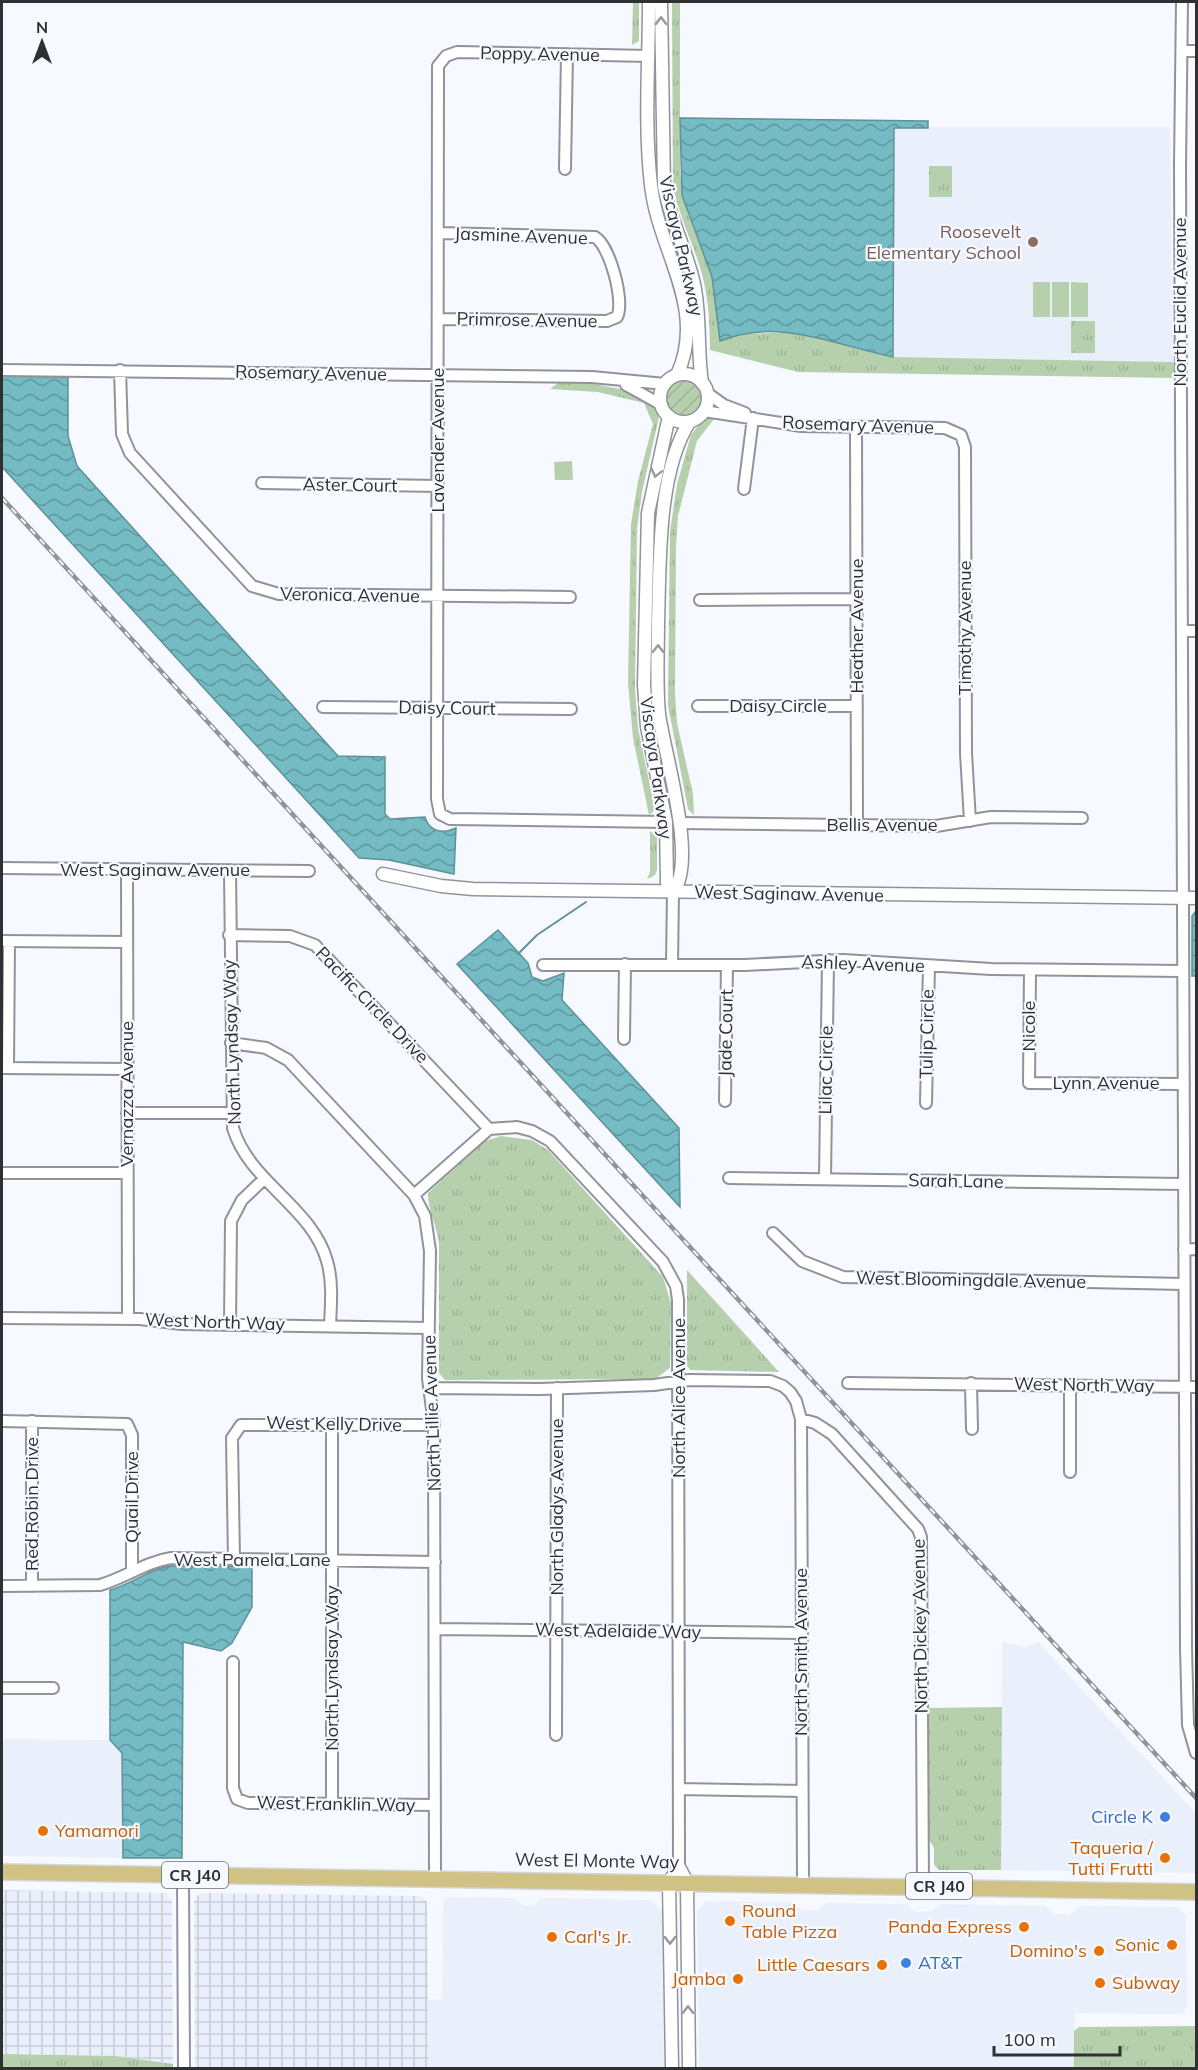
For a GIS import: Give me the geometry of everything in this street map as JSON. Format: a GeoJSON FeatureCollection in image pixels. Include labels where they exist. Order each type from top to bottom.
{"type":"FeatureCollection","features":[{"type":"Feature","properties":{"kind":"main road","name":"West El Monte Way"},"geometry":{"type":"LineString","coordinates":[[2,1872],[1195,1890]]}},
{"type":"Feature","properties":{"kind":"street","name":"Viscaya Parkway"},"geometry":{"type":"LineString","coordinates":[[649,2],[649,158],[652,197],[678,273],[687,316],[685,355],[676,375]]}},
{"type":"Feature","properties":{"kind":"street","name":"Viscaya Parkway"},"geometry":{"type":"LineString","coordinates":[[662,2],[661,144],[667,201],[691,272],[697,298],[704,388]]}},
{"type":"Feature","properties":{"kind":"street","name":"North Euclid Avenue"},"geometry":{"type":"LineString","coordinates":[[1182,2],[1180,161],[1182,631],[1190,898],[1183,971],[1184,1284],[1185,1386],[1191,1513],[1191,1648],[1188,1725],[1197,1753]]}},
{"type":"Feature","properties":{"kind":"street"},"geometry":{"type":"LineString","coordinates":[[1182,51],[1197,51]]}},
{"type":"Feature","properties":{"kind":"street","name":"Poppy Avenue"},"geometry":{"type":"LineString","coordinates":[[438,66],[446,56],[457,52],[649,56]]}},
{"type":"Feature","properties":{"kind":"street"},"geometry":{"type":"LineString","coordinates":[[566,169],[567,54]]}},
{"type":"Feature","properties":{"kind":"street"},"geometry":{"type":"LineString","coordinates":[[649,56],[656,66],[656,123],[661,144]]}},
{"type":"Feature","properties":{"kind":"street","name":"Lavender Avenue"},"geometry":{"type":"LineString","coordinates":[[438,66],[440,814],[450,819],[666,822]]}},
{"type":"Feature","properties":{"kind":"street","name":"Jasmine Avenue"},"geometry":{"type":"LineString","coordinates":[[439,233],[586,235],[602,242],[618,289],[620,312],[614,319]]}},
{"type":"Feature","properties":{"kind":"street","name":"Primrose Avenue"},"geometry":{"type":"LineString","coordinates":[[439,319],[614,319]]}},
{"type":"Feature","properties":{"kind":"street","name":"Rosemary Avenue"},"geometry":{"type":"LineString","coordinates":[[2,370],[592,377],[621,382],[665,384]]}},
{"type":"Feature","properties":{"kind":"street","name":"Veronica Avenue"},"geometry":{"type":"LineString","coordinates":[[120,370],[122,434],[130,453],[252,586],[279,594],[570,597]]}},
{"type":"Feature","properties":{"kind":"street"},"geometry":{"type":"LineString","coordinates":[[676,375],[691,375],[704,388],[704,411],[690,421],[679,421],[669,416],[662,405],[660,394],[665,384],[676,375]]}},
{"type":"Feature","properties":{"kind":"street","name":"Rosemary Avenue"},"geometry":{"type":"LineString","coordinates":[[621,382],[662,405]]}},
{"type":"Feature","properties":{"kind":"street","name":"Rosemary Avenue"},"geometry":{"type":"LineString","coordinates":[[704,388],[724,405],[753,418]]}},
{"type":"Feature","properties":{"kind":"street","name":"Rosemary Avenue"},"geometry":{"type":"LineString","coordinates":[[704,411],[801,426],[945,428],[961,435]]}},
{"type":"Feature","properties":{"kind":"street","name":"Viscaya Parkway"},"geometry":{"type":"LineString","coordinates":[[669,416],[648,513],[644,685],[647,727],[666,822],[667,883],[673,892],[680,884],[680,823],[663,736],[657,688],[662,519],[671,472],[684,430],[690,421]]}},
{"type":"Feature","properties":{"kind":"street"},"geometry":{"type":"LineString","coordinates":[[744,489],[753,418]]}},
{"type":"Feature","properties":{"kind":"street","name":"Heather Avenue"},"geometry":{"type":"LineString","coordinates":[[856,427],[857,825]]}},
{"type":"Feature","properties":{"kind":"street","name":"Timothy Avenue"},"geometry":{"type":"LineString","coordinates":[[961,435],[965,447],[966,753],[970,821]]}},
{"type":"Feature","properties":{"kind":"street","name":"Aster Court"},"geometry":{"type":"LineString","coordinates":[[262,483],[438,486]]}},
{"type":"Feature","properties":{"kind":"street"},"geometry":{"type":"LineString","coordinates":[[700,600],[856,600]]}},
{"type":"Feature","properties":{"kind":"street"},"geometry":{"type":"LineString","coordinates":[[1182,631],[1197,631]]}},
{"type":"Feature","properties":{"kind":"street"},"geometry":{"type":"LineString","coordinates":[[644,685],[652,690],[656,728],[663,736]]}},
{"type":"Feature","properties":{"kind":"street","name":"Daisy Circle"},"geometry":{"type":"LineString","coordinates":[[698,706],[857,706]]}},
{"type":"Feature","properties":{"kind":"street","name":"Daisy Court"},"geometry":{"type":"LineString","coordinates":[[324,707],[571,709]]}},
{"type":"Feature","properties":{"kind":"street","name":"Bellis Avenue"},"geometry":{"type":"LineString","coordinates":[[680,823],[936,826],[992,817],[1082,818]]}},
{"type":"Feature","properties":{"kind":"street","name":"West Saginaw Avenue"},"geometry":{"type":"LineString","coordinates":[[2,868],[309,871]]}},
{"type":"Feature","properties":{"kind":"street","name":"Vernazza Avenue"},"geometry":{"type":"LineString","coordinates":[[127,870],[128,1319]]}},
{"type":"Feature","properties":{"kind":"street","name":"North Lyndsay Way"},"geometry":{"type":"LineString","coordinates":[[230,870],[231,1113],[237,1142],[264,1179],[316,1236],[323,1248],[331,1273],[330,1325]]}},
{"type":"Feature","properties":{"kind":"street","name":"West Saginaw Avenue"},"geometry":{"type":"LineString","coordinates":[[383,874],[457,889],[1190,898]]}},
{"type":"Feature","properties":{"kind":"street"},"geometry":{"type":"LineString","coordinates":[[672,964],[673,892]]}},
{"type":"Feature","properties":{"kind":"street","name":"Pacific Circle Drive"},"geometry":{"type":"LineString","coordinates":[[229,935],[290,936],[315,945],[489,1129]]}},
{"type":"Feature","properties":{"kind":"street"},"geometry":{"type":"LineString","coordinates":[[127,942],[5,942],[5,1068],[127,1069]]}},
{"type":"Feature","properties":{"kind":"street","name":"Ashley Avenue"},"geometry":{"type":"LineString","coordinates":[[543,965],[727,965],[828,960],[1030,970],[1183,971]]}},
{"type":"Feature","properties":{"kind":"street","name":"Lilac Circle"},"geometry":{"type":"LineString","coordinates":[[825,1179],[828,960]]}},
{"type":"Feature","properties":{"kind":"street"},"geometry":{"type":"LineString","coordinates":[[624,1040],[625,964]]}},
{"type":"Feature","properties":{"kind":"street","name":"Jade Court"},"geometry":{"type":"LineString","coordinates":[[725,1101],[727,965]]}},
{"type":"Feature","properties":{"kind":"street","name":"Tulip Circle"},"geometry":{"type":"LineString","coordinates":[[926,1103],[929,966]]}},
{"type":"Feature","properties":{"kind":"street","name":"Nicole"},"geometry":{"type":"LineString","coordinates":[[1029,1083],[1030,970]]}},
{"type":"Feature","properties":{"kind":"street","name":"North Lillie Avenue"},"geometry":{"type":"LineString","coordinates":[[231,1043],[266,1048],[288,1060],[414,1195],[425,1216],[429,1237],[429,1388],[434,1425],[435,1879]]}},
{"type":"Feature","properties":{"kind":"street","name":"Lynn Avenue"},"geometry":{"type":"LineString","coordinates":[[1029,1083],[1184,1084]]}},
{"type":"Feature","properties":{"kind":"street"},"geometry":{"type":"LineString","coordinates":[[127,1113],[231,1113]]}},
{"type":"Feature","properties":{"kind":"street","name":"North Alice Avenue"},"geometry":{"type":"LineString","coordinates":[[489,1129],[517,1127],[532,1131],[550,1141],[663,1262],[676,1286],[679,1381],[679,1867]]}},
{"type":"Feature","properties":{"kind":"street"},"geometry":{"type":"LineString","coordinates":[[414,1195],[489,1129]]}},
{"type":"Feature","properties":{"kind":"street"},"geometry":{"type":"LineString","coordinates":[[2,1173],[127,1173]]}},
{"type":"Feature","properties":{"kind":"street","name":"Sarah Lane"},"geometry":{"type":"LineString","coordinates":[[729,1178],[1184,1184]]}},
{"type":"Feature","properties":{"kind":"street"},"geometry":{"type":"LineString","coordinates":[[230,1325],[231,1221],[242,1200],[264,1179]]}},
{"type":"Feature","properties":{"kind":"street","name":"West Bloomingdale Avenue"},"geometry":{"type":"LineString","coordinates":[[772,1233],[802,1261],[843,1277],[1184,1284]]}},
{"type":"Feature","properties":{"kind":"street"},"geometry":{"type":"LineString","coordinates":[[1184,1250],[1196,1250]]}},
{"type":"Feature","properties":{"kind":"street","name":"West North Way"},"geometry":{"type":"LineString","coordinates":[[2,1318],[128,1319],[183,1324],[429,1328]]}},
{"type":"Feature","properties":{"kind":"street"},"geometry":{"type":"LineString","coordinates":[[429,1388],[557,1388],[654,1385],[679,1381],[776,1382],[796,1401],[801,1419]]}},
{"type":"Feature","properties":{"kind":"street","name":"West North Way"},"geometry":{"type":"LineString","coordinates":[[848,1383],[1197,1387]]}},
{"type":"Feature","properties":{"kind":"street"},"geometry":{"type":"LineString","coordinates":[[971,1383],[972,1429]]}},
{"type":"Feature","properties":{"kind":"street"},"geometry":{"type":"LineString","coordinates":[[1070,1385],[1070,1472]]}},
{"type":"Feature","properties":{"kind":"street","name":"North Gladys Avenue"},"geometry":{"type":"LineString","coordinates":[[556,1735],[557,1388]]}},
{"type":"Feature","properties":{"kind":"street","name":"North Smith Avenue"},"geometry":{"type":"LineString","coordinates":[[801,1419],[800,1633],[803,1884]]}},
{"type":"Feature","properties":{"kind":"street","name":"North Dickey Avenue"},"geometry":{"type":"LineString","coordinates":[[801,1419],[815,1423],[832,1434],[918,1529],[921,1537],[923,1886]]}},
{"type":"Feature","properties":{"kind":"street"},"geometry":{"type":"LineString","coordinates":[[2,1420],[32,1421]]}},
{"type":"Feature","properties":{"kind":"street","name":"Quail Drive"},"geometry":{"type":"LineString","coordinates":[[32,1421],[127,1424],[132,1436],[132,1572]]}},
{"type":"Feature","properties":{"kind":"street","name":"Red Robin Drive"},"geometry":{"type":"LineString","coordinates":[[32,1421],[32,1586]]}},
{"type":"Feature","properties":{"kind":"street","name":"West Kelly Drive"},"geometry":{"type":"LineString","coordinates":[[234,1559],[232,1438],[236,1429],[247,1423],[434,1425]]}},
{"type":"Feature","properties":{"kind":"street","name":"North Lyndsay Way"},"geometry":{"type":"LineString","coordinates":[[332,1425],[332,1804]]}},
{"type":"Feature","properties":{"kind":"street","name":"West Pamela Lane"},"geometry":{"type":"LineString","coordinates":[[2,1586],[100,1585],[145,1564],[171,1558],[435,1562]]}},
{"type":"Feature","properties":{"kind":"street","name":"West Adelaide Way"},"geometry":{"type":"LineString","coordinates":[[436,1629],[800,1633]]}},
{"type":"Feature","properties":{"kind":"street","name":"West Franklin Way"},"geometry":{"type":"LineString","coordinates":[[233,1662],[233,1788],[237,1799],[248,1803],[435,1805]]}},
{"type":"Feature","properties":{"kind":"street"},"geometry":{"type":"LineString","coordinates":[[2,1688],[53,1688]]}},
{"type":"Feature","properties":{"kind":"street"},"geometry":{"type":"LineString","coordinates":[[680,1789],[802,1791]]}},
{"type":"Feature","properties":{"kind":"street"},"geometry":{"type":"LineString","coordinates":[[672,2068],[669,1882],[679,1867],[687,1882],[689,2068]]}},
{"type":"Feature","properties":{"kind":"street"},"geometry":{"type":"LineString","coordinates":[[183,1875],[184,2068]]}},
{"type":"Feature","properties":{"kind":"shaded area","name":"Roosevelt Elementary School"},"geometry":{"type":"Polygon","coordinates":[[[894,127],[1170,127],[1173,362],[893,357],[894,127]]]}},
{"type":"Feature","properties":{"kind":"shaded area"},"geometry":{"type":"Polygon","coordinates":[[[1002,1642],[1026,1647],[1038,1642],[1196,1813],[1196,1873],[1001,1870],[1002,1642]]]}},
{"type":"Feature","properties":{"kind":"shaded area"},"geometry":{"type":"Polygon","coordinates":[[[2,1739],[110,1740],[122,1753],[123,1858],[2,1856],[2,1739]]]}},
{"type":"Feature","properties":{"kind":"shaded area"},"geometry":{"type":"Polygon","coordinates":[[[2,1890],[166,1893],[172,1900],[173,2064],[116,2056],[2,2054],[2,1890]]]}},
{"type":"Feature","properties":{"kind":"shaded area"},"geometry":{"type":"Polygon","coordinates":[[[200,1893],[421,1896],[427,1902],[429,2068],[195,2068],[194,1901],[200,1893]]]}},
{"type":"Feature","properties":{"kind":"shaded area"},"geometry":{"type":"Polygon","coordinates":[[[448,1897],[515,1898],[522,1905],[533,1905],[541,1898],[650,1900],[662,1911],[664,2068],[429,2068],[428,2000],[442,1999],[443,1902],[448,1897]]]}},
{"type":"Feature","properties":{"kind":"shaded area"},"geometry":{"type":"Polygon","coordinates":[[[707,1901],[793,1902],[801,1910],[817,1911],[826,1903],[906,1904],[915,1912],[931,1911],[940,1904],[1045,1906],[1054,1914],[1070,1915],[1079,1906],[1178,1907],[1186,1916],[1187,2007],[1182,2014],[1075,2013],[1074,2068],[699,2068],[697,1911],[707,1901]]]}},
{"type":"Feature","properties":{"kind":"green space"},"geometry":{"type":"Polygon","coordinates":[[[633,2],[639,2],[639,41],[632,45],[633,2]]]}},
{"type":"Feature","properties":{"kind":"green space"},"geometry":{"type":"Polygon","coordinates":[[[672,2],[680,2],[680,174],[688,214],[712,277],[720,341],[742,334],[795,332],[893,357],[1173,362],[1175,372],[1173,378],[798,372],[710,350],[709,316],[704,283],[673,185],[672,2]]]}},
{"type":"Feature","properties":{"kind":"green space"},"geometry":{"type":"Polygon","coordinates":[[[929,166],[952,166],[952,197],[929,197],[929,166]]]}},
{"type":"Feature","properties":{"kind":"green space"},"geometry":{"type":"Polygon","coordinates":[[[1033,282],[1050,282],[1050,317],[1033,317],[1033,282]]]}},
{"type":"Feature","properties":{"kind":"green space"},"geometry":{"type":"Polygon","coordinates":[[[1052,282],[1069,282],[1069,317],[1052,317],[1052,282]]]}},
{"type":"Feature","properties":{"kind":"green space"},"geometry":{"type":"Polygon","coordinates":[[[1071,282],[1088,283],[1088,317],[1071,317],[1071,282]]]}},
{"type":"Feature","properties":{"kind":"green space"},"geometry":{"type":"Polygon","coordinates":[[[1071,321],[1095,321],[1095,353],[1071,353],[1071,321]]]}},
{"type":"Feature","properties":{"kind":"green space"},"geometry":{"type":"Polygon","coordinates":[[[684,380],[696,386],[702,398],[696,410],[684,416],[672,410],[666,398],[672,386],[684,380]]]}},
{"type":"Feature","properties":{"kind":"green space"},"geometry":{"type":"Polygon","coordinates":[[[558,383],[594,384],[625,390],[653,405],[659,417],[642,492],[637,529],[635,689],[638,728],[654,805],[654,811],[649,815],[633,738],[628,683],[631,524],[638,481],[653,424],[644,403],[598,392],[550,389],[558,383]]]}},
{"type":"Feature","properties":{"kind":"green space"},"geometry":{"type":"Polygon","coordinates":[[[717,415],[697,441],[678,516],[676,546],[675,694],[677,723],[693,794],[694,815],[688,809],[668,705],[670,532],[677,484],[691,435],[702,421],[717,415]]]}},
{"type":"Feature","properties":{"kind":"green space"},"geometry":{"type":"Polygon","coordinates":[[[572,461],[573,480],[555,480],[554,462],[572,461]]]}},
{"type":"Feature","properties":{"kind":"green space"},"geometry":{"type":"Polygon","coordinates":[[[650,831],[657,837],[657,870],[655,875],[647,879],[650,872],[650,831]]]}},
{"type":"Feature","properties":{"kind":"green space"},"geometry":{"type":"Polygon","coordinates":[[[501,1136],[532,1140],[548,1150],[663,1277],[671,1303],[670,1368],[655,1379],[445,1380],[439,1373],[439,1243],[428,1193],[485,1141],[501,1136]]]}},
{"type":"Feature","properties":{"kind":"green space"},"geometry":{"type":"Polygon","coordinates":[[[687,1270],[779,1372],[690,1370],[687,1366],[687,1270]]]}},
{"type":"Feature","properties":{"kind":"green space"},"geometry":{"type":"Polygon","coordinates":[[[1002,1707],[1001,1870],[939,1870],[934,1865],[934,1848],[926,1834],[927,1708],[1002,1707]]]}},
{"type":"Feature","properties":{"kind":"green space"},"geometry":{"type":"Polygon","coordinates":[[[1196,2026],[1196,2068],[1074,2068],[1074,2031],[1079,2027],[1196,2026]]]}},
{"type":"Feature","properties":{"kind":"green space"},"geometry":{"type":"Polygon","coordinates":[[[2,2054],[116,2056],[173,2064],[173,2068],[2,2068],[2,2054]]]}},
{"type":"Feature","properties":{"kind":"water"},"geometry":{"type":"Polygon","coordinates":[[[680,118],[928,121],[928,128],[894,128],[893,357],[828,340],[785,332],[742,334],[720,341],[712,277],[682,195],[680,118]]]}},
{"type":"Feature","properties":{"kind":"water"},"geometry":{"type":"Polygon","coordinates":[[[2,376],[68,377],[68,436],[77,466],[338,756],[385,757],[385,814],[390,819],[425,817],[433,829],[446,831],[456,828],[454,874],[389,860],[359,858],[2,467],[2,376]]]}},
{"type":"Feature","properties":{"kind":"water"},"geometry":{"type":"Polygon","coordinates":[[[1196,911],[1196,976],[1192,976],[1192,916],[1196,911]]]}},
{"type":"Feature","properties":{"kind":"water"},"geometry":{"type":"Polygon","coordinates":[[[498,930],[528,963],[532,977],[543,981],[564,973],[562,1000],[679,1128],[680,1207],[457,964],[498,930]]]}},
{"type":"Feature","properties":{"kind":"water"},"geometry":{"type":"Polygon","coordinates":[[[168,1566],[252,1566],[252,1607],[232,1643],[221,1651],[183,1642],[182,1858],[123,1858],[122,1753],[110,1740],[110,1590],[168,1566]]]}},
{"type":"Feature","properties":{"kind":"waterway"},"geometry":{"type":"LineString","coordinates":[[519,953],[537,935],[586,902]]}},
{"type":"Feature","properties":{"kind":"railway"},"geometry":{"type":"LineString","coordinates":[[2,498],[1196,1798]]}},
{"type":"Feature","properties":{"kind":"place","name":"Roosevelt Elementary School"},"geometry":{"type":"Point","coordinates":[1033,242]}},
{"type":"Feature","properties":{"kind":"place","name":"Circle K"},"geometry":{"type":"Point","coordinates":[1165,1817]}},
{"type":"Feature","properties":{"kind":"place","name":"Yamamori"},"geometry":{"type":"Point","coordinates":[43,1831]}},
{"type":"Feature","properties":{"kind":"place","name":"Taqueria / Tutti Frutti"},"geometry":{"type":"Point","coordinates":[1165,1858]}},
{"type":"Feature","properties":{"kind":"place","name":"Round Table Pizza"},"geometry":{"type":"Point","coordinates":[730,1921]}},
{"type":"Feature","properties":{"kind":"place","name":"Panda Express"},"geometry":{"type":"Point","coordinates":[1024,1927]}},
{"type":"Feature","properties":{"kind":"place","name":"Carl's Jr."},"geometry":{"type":"Point","coordinates":[552,1937]}},
{"type":"Feature","properties":{"kind":"place","name":"Sonic"},"geometry":{"type":"Point","coordinates":[1172,1945]}},
{"type":"Feature","properties":{"kind":"place","name":"Domino's"},"geometry":{"type":"Point","coordinates":[1099,1951]}},
{"type":"Feature","properties":{"kind":"place","name":"AT&T"},"geometry":{"type":"Point","coordinates":[906,1963]}},
{"type":"Feature","properties":{"kind":"place","name":"Little Caesars"},"geometry":{"type":"Point","coordinates":[882,1965]}},
{"type":"Feature","properties":{"kind":"place","name":"Jamba"},"geometry":{"type":"Point","coordinates":[738,1979]}},
{"type":"Feature","properties":{"kind":"place","name":"Subway"},"geometry":{"type":"Point","coordinates":[1100,1983]}}]}
